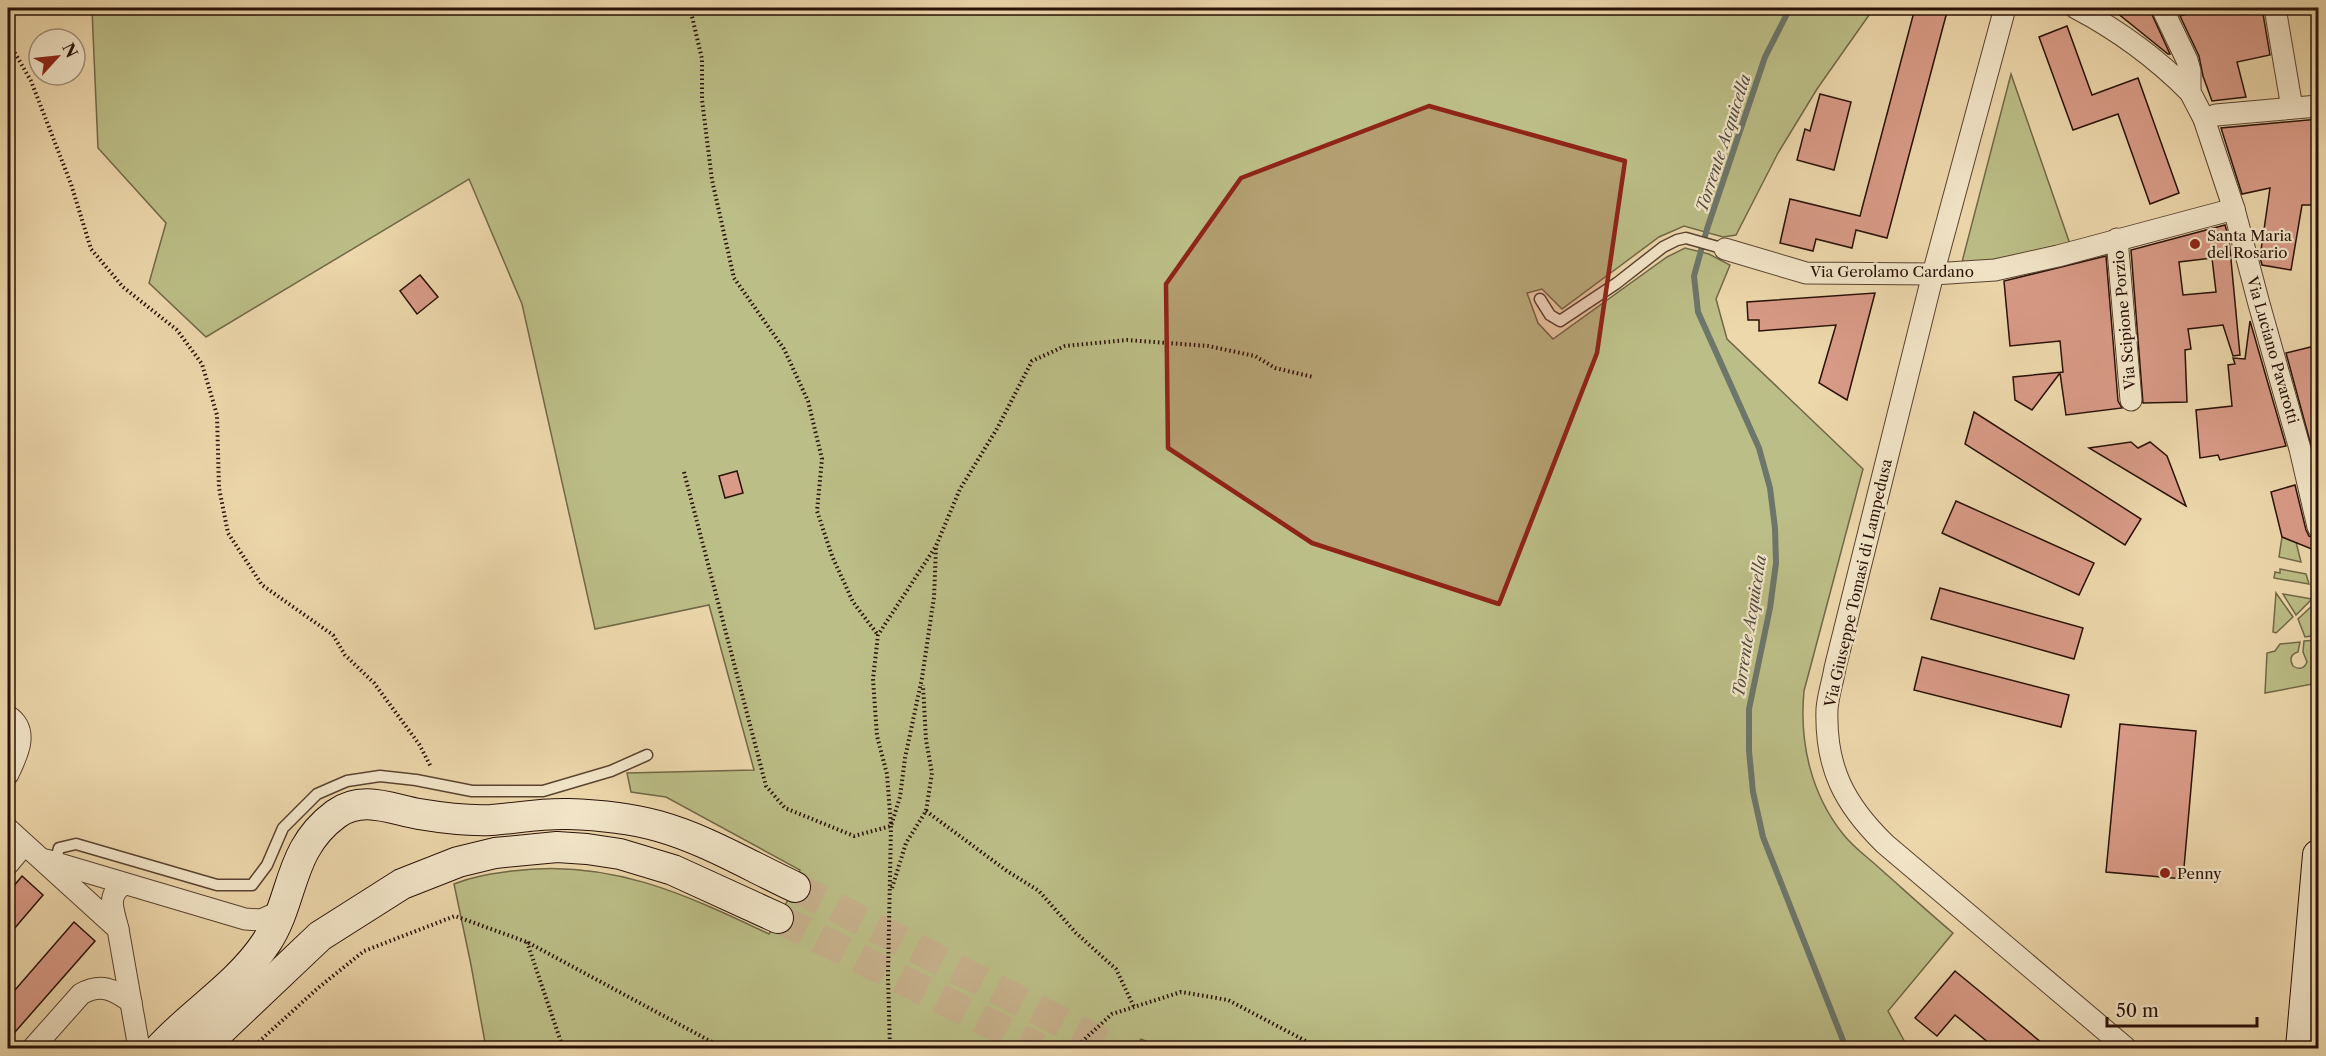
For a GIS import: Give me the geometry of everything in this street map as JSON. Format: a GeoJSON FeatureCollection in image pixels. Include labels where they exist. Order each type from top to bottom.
{"type":"FeatureCollection","features":[{"type":"Feature","properties":{"kind":"main road"},"geometry":{"type":"LineString","coordinates":[[160,1048],[252,962],[267,941],[281,911],[294,870],[312,838],[339,812],[362,804],[374,804],[418,814],[465,820],[566,814],[631,820],[686,836],[795,886]]}},
{"type":"Feature","properties":{"kind":"main road"},"geometry":{"type":"LineString","coordinates":[[202,1048],[320,936],[402,884],[458,862],[495,853],[557,848],[587,849],[620,854],[674,870],[778,918]]}},
{"type":"Feature","properties":{"kind":"main road"},"geometry":{"type":"LineString","coordinates":[[2301,1048],[2318,872]]}},
{"type":"Feature","properties":{"kind":"street","name":"Via Giuseppe Tomasi di Lampedusa"},"geometry":{"type":"LineString","coordinates":[[2005,8],[1933,274],[1835,668],[1827,707],[1828,743],[1837,776],[1847,800],[1863,822],[1885,844],[2126,1048]]}},
{"type":"Feature","properties":{"kind":"street"},"geometry":{"type":"LineString","coordinates":[[2076,8],[2122,35],[2150,56],[2190,92]]}},
{"type":"Feature","properties":{"kind":"street","name":"Via Luciano Pavarotti"},"geometry":{"type":"LineString","coordinates":[[2162,8],[2187,60],[2190,70],[2190,92],[2204,119],[2234,209],[2319,527]]}},
{"type":"Feature","properties":{"kind":"street"},"geometry":{"type":"LineString","coordinates":[[2275,8],[2292,108]]}},
{"type":"Feature","properties":{"kind":"street"},"geometry":{"type":"LineString","coordinates":[[2204,119],[2216,115],[2319,106]]}},
{"type":"Feature","properties":{"kind":"street","name":"Via Gerolamo Cardano"},"geometry":{"type":"LineString","coordinates":[[1717,247],[1806,273],[1933,274],[1995,270],[2058,256],[2234,209]]}},
{"type":"Feature","properties":{"kind":"street","name":"Via Scipione Porzio"},"geometry":{"type":"LineString","coordinates":[[2117,239],[2131,400]]}},
{"type":"Feature","properties":{"kind":"street"},"geometry":{"type":"LineString","coordinates":[[8,717],[15,722],[21,735],[18,754],[8,774]]}},
{"type":"Feature","properties":{"kind":"street"},"geometry":{"type":"LineString","coordinates":[[8,829],[118,929]]}},
{"type":"Feature","properties":{"kind":"street"},"geometry":{"type":"LineString","coordinates":[[8,864],[39,855],[124,884],[245,919],[261,920],[281,911]]}},
{"type":"Feature","properties":{"kind":"street"},"geometry":{"type":"LineString","coordinates":[[124,884],[116,890],[111,901],[139,1048]]}},
{"type":"Feature","properties":{"kind":"street"},"geometry":{"type":"LineString","coordinates":[[33,1048],[81,994],[92,988],[105,987],[116,991],[131,1002]]}},
{"type":"Feature","properties":{"kind":"lane"},"geometry":{"type":"LineString","coordinates":[[1540,299],[1550,315],[1560,321],[1617,283],[1663,247],[1686,238],[1717,247]]}},
{"type":"Feature","properties":{"kind":"lane"},"geometry":{"type":"LineString","coordinates":[[39,855],[76,844],[218,885],[252,885],[267,865],[283,828],[316,794],[347,781],[380,776],[472,790],[543,791],[611,771],[647,755]]}},
{"type":"Feature","properties":{"kind":"path"},"geometry":{"type":"LineString","coordinates":[[690,8],[702,59],[702,100],[712,180],[734,278],[784,349],[808,401],[822,459],[817,511],[832,556],[853,602],[878,635]]}},
{"type":"Feature","properties":{"kind":"path"},"geometry":{"type":"LineString","coordinates":[[8,41],[31,81],[71,184],[91,249],[123,287],[177,330],[202,364],[217,415],[219,488],[228,533],[262,585],[333,635],[345,655],[374,683],[419,744],[429,766],[440,771]]}},
{"type":"Feature","properties":{"kind":"path"},"geometry":{"type":"LineString","coordinates":[[890,1048],[888,976],[891,826],[887,774],[877,736],[873,679],[878,635],[936,546],[960,489],[998,427],[1032,360],[1065,346],[1127,340],[1208,346],[1255,356],[1275,368],[1313,377]]}},
{"type":"Feature","properties":{"kind":"path"},"geometry":{"type":"LineString","coordinates":[[684,472],[766,786],[785,808],[854,836],[891,826]]}},
{"type":"Feature","properties":{"kind":"path"},"geometry":{"type":"LineString","coordinates":[[891,826],[900,797],[905,758],[922,678],[934,597],[936,546]]}},
{"type":"Feature","properties":{"kind":"path"},"geometry":{"type":"LineString","coordinates":[[890,894],[906,843],[927,811],[932,773],[926,740],[922,678]]}},
{"type":"Feature","properties":{"kind":"path"},"geometry":{"type":"LineString","coordinates":[[927,811],[1039,891],[1076,933],[1116,969],[1134,1007]]}},
{"type":"Feature","properties":{"kind":"path"},"geometry":{"type":"LineString","coordinates":[[252,1048],[318,988],[364,951],[455,916],[527,942],[723,1048]]}},
{"type":"Feature","properties":{"kind":"path"},"geometry":{"type":"LineString","coordinates":[[527,942],[563,1048]]}},
{"type":"Feature","properties":{"kind":"path"},"geometry":{"type":"LineString","coordinates":[[1075,1048],[1112,1014],[1181,992],[1228,1000],[1319,1048]]}},
{"type":"Feature","properties":{"kind":"highlighted area"},"geometry":{"type":"Polygon","coordinates":[[[1429,106],[1625,161],[1597,353],[1499,604],[1312,543],[1168,448],[1166,284],[1241,178],[1429,106]]]}},
{"type":"Feature","properties":{"kind":"green space"},"geometry":{"type":"Polygon","coordinates":[[[90,8],[1874,8],[1817,89],[1778,153],[1736,235],[1723,237],[1684,226],[1659,237],[1562,309],[1542,289],[1527,293],[1538,323],[1553,339],[1667,257],[1685,248],[1709,254],[1730,265],[1716,299],[1727,339],[1863,469],[1804,691],[1803,729],[1815,785],[1843,834],[1953,933],[1888,1011],[1908,1048],[1161,1048],[1141,1039],[1136,1048],[486,1048],[454,884],[489,874],[547,868],[613,875],[676,893],[769,934],[795,887],[800,870],[666,797],[631,792],[627,773],[754,770],[709,605],[595,629],[522,304],[469,179],[206,337],[149,283],[166,223],[98,148],[92,10],[90,8]]]}},
{"type":"Feature","properties":{"kind":"green space"},"geometry":{"type":"Polygon","coordinates":[[[2011,74],[2070,244],[1962,266],[1963,258],[2011,74]]]}},
{"type":"Feature","properties":{"kind":"green space"},"geometry":{"type":"Polygon","coordinates":[[[2282,537],[2296,542],[2301,562],[2279,557],[2282,537]]]}},
{"type":"Feature","properties":{"kind":"green space"},"geometry":{"type":"Polygon","coordinates":[[[2280,569],[2306,574],[2309,584],[2274,578],[2275,572],[2280,573],[2280,569]]]}},
{"type":"Feature","properties":{"kind":"green space"},"geometry":{"type":"Polygon","coordinates":[[[2276,593],[2293,617],[2276,633],[2273,632],[2276,593]]]}},
{"type":"Feature","properties":{"kind":"green space"},"geometry":{"type":"Polygon","coordinates":[[[2283,594],[2312,599],[2296,615],[2283,594]]]}},
{"type":"Feature","properties":{"kind":"green space"},"geometry":{"type":"Polygon","coordinates":[[[2314,604],[2318,616],[2318,635],[2305,637],[2298,619],[2314,604]]]}},
{"type":"Feature","properties":{"kind":"green space"},"geometry":{"type":"Polygon","coordinates":[[[2318,640],[2318,683],[2265,693],[2267,653],[2275,651],[2280,644],[2300,642],[2298,652],[2292,655],[2291,659],[2293,666],[2301,668],[2307,662],[2303,652],[2304,641],[2318,640]]]}},
{"type":"Feature","properties":{"kind":"building"},"geometry":{"type":"Polygon","coordinates":[[[1915,8],[1948,8],[1887,238],[1856,230],[1852,248],[1816,239],[1813,251],[1780,243],[1790,199],[1860,216],[1915,8]]]}},
{"type":"Feature","properties":{"kind":"building"},"geometry":{"type":"Polygon","coordinates":[[[2111,8],[2149,8],[2170,54],[2168,54],[2111,8]]]}},
{"type":"Feature","properties":{"kind":"building"},"geometry":{"type":"Polygon","coordinates":[[[2208,8],[2262,8],[2270,55],[2237,62],[2246,97],[2212,101],[2199,56],[2180,16],[2208,8]]]}},
{"type":"Feature","properties":{"kind":"building"},"geometry":{"type":"Polygon","coordinates":[[[2067,26],[2092,95],[2138,78],[2179,193],[2150,204],[2118,114],[2073,130],[2039,37],[2067,26]]]}},
{"type":"Feature","properties":{"kind":"building"},"geometry":{"type":"Polygon","coordinates":[[[1820,94],[1851,102],[1834,170],[1797,160],[1805,129],[1810,131],[1820,94]]]}},
{"type":"Feature","properties":{"kind":"building"},"geometry":{"type":"Polygon","coordinates":[[[2319,119],[2319,205],[2302,205],[2291,270],[2262,265],[2260,257],[2270,188],[2242,194],[2221,128],[2319,119]]]}},
{"type":"Feature","properties":{"kind":"building"},"geometry":{"type":"Polygon","coordinates":[[[2225,225],[2229,239],[2240,355],[2233,356],[2223,325],[2188,329],[2191,349],[2185,350],[2187,402],[2143,403],[2131,250],[2225,225]],[[2212,258],[2179,262],[2183,295],[2216,292],[2212,258]]]}},
{"type":"Feature","properties":{"kind":"building"},"geometry":{"type":"Polygon","coordinates":[[[2106,256],[2118,401],[2122,408],[2066,415],[2060,373],[2032,410],[2015,400],[2013,377],[2063,372],[2060,341],[2010,346],[2004,281],[2106,256]]]}},
{"type":"Feature","properties":{"kind":"building"},"geometry":{"type":"Polygon","coordinates":[[[420,275],[438,297],[417,314],[400,291],[420,275]]]}},
{"type":"Feature","properties":{"kind":"building"},"geometry":{"type":"Polygon","coordinates":[[[1875,293],[1847,400],[1819,383],[1836,325],[1759,331],[1759,320],[1748,320],[1747,302],[1875,293]]]}},
{"type":"Feature","properties":{"kind":"building"},"geometry":{"type":"Polygon","coordinates":[[[2250,321],[2286,446],[2220,460],[2218,455],[2200,458],[2196,410],[2232,406],[2228,365],[2235,364],[2233,358],[2245,359],[2250,321]]]}},
{"type":"Feature","properties":{"kind":"building"},"geometry":{"type":"Polygon","coordinates":[[[2319,345],[2319,471],[2318,471],[2286,353],[2319,345]]]}},
{"type":"Feature","properties":{"kind":"building"},"geometry":{"type":"Polygon","coordinates":[[[1974,412],[2141,519],[2125,545],[1965,444],[1974,412]]]}},
{"type":"Feature","properties":{"kind":"building"},"geometry":{"type":"Polygon","coordinates":[[[2131,442],[2138,448],[2150,442],[2167,456],[2186,506],[2089,448],[2131,442]]]}},
{"type":"Feature","properties":{"kind":"building"},"geometry":{"type":"Polygon","coordinates":[[[737,471],[743,493],[725,498],[719,476],[737,471]]]}},
{"type":"Feature","properties":{"kind":"building"},"geometry":{"type":"Polygon","coordinates":[[[2295,485],[2306,530],[2309,536],[2319,539],[2319,552],[2282,537],[2271,492],[2295,485]]]}},
{"type":"Feature","properties":{"kind":"building"},"geometry":{"type":"Polygon","coordinates":[[[1956,501],[2094,563],[2079,595],[1942,533],[1956,501]]]}},
{"type":"Feature","properties":{"kind":"building"},"geometry":{"type":"Polygon","coordinates":[[[1940,588],[2083,628],[2074,659],[1931,619],[1940,588]]]}},
{"type":"Feature","properties":{"kind":"building"},"geometry":{"type":"Polygon","coordinates":[[[1922,657],[2069,695],[2061,727],[1914,690],[1922,657]]]}},
{"type":"Feature","properties":{"kind":"building"},"geometry":{"type":"Polygon","coordinates":[[[2120,724],[2196,731],[2183,879],[2106,872],[2120,724]]]}},
{"type":"Feature","properties":{"kind":"building"},"geometry":{"type":"Polygon","coordinates":[[[22,876],[43,895],[8,936],[8,893],[22,876]]]}},
{"type":"Feature","properties":{"kind":"building"},"geometry":{"type":"Polygon","coordinates":[[[74,922],[95,941],[8,1040],[8,998],[74,922]]]}},
{"type":"Feature","properties":{"kind":"building"},"geometry":{"type":"Polygon","coordinates":[[[1955,971],[2048,1048],[1995,1048],[1955,1015],[1937,1036],[1915,1018],[1955,971]]]}},
{"type":"Feature","properties":{"kind":"waterway","name":"Torrente Acquicella"},"geometry":{"type":"LineString","coordinates":[[1790,8],[1765,57],[1707,229],[1694,276],[1698,312],[1759,448],[1770,488],[1775,528],[1776,563],[1770,608],[1749,709],[1749,751],[1753,792],[1763,837],[1846,1048]]}},
{"type":"Feature","properties":{"kind":"tunnel"},"geometry":{"type":"LineString","coordinates":[[795,887],[1113,1048]]}},
{"type":"Feature","properties":{"kind":"tunnel"},"geometry":{"type":"LineString","coordinates":[[778,918],[1039,1048]]}},
{"type":"Feature","properties":{"kind":"place","name":"Santa Maria del Rosario"},"geometry":{"type":"Point","coordinates":[2195,244]}},
{"type":"Feature","properties":{"kind":"place","name":"Penny"},"geometry":{"type":"Point","coordinates":[2165,873]}}]}
